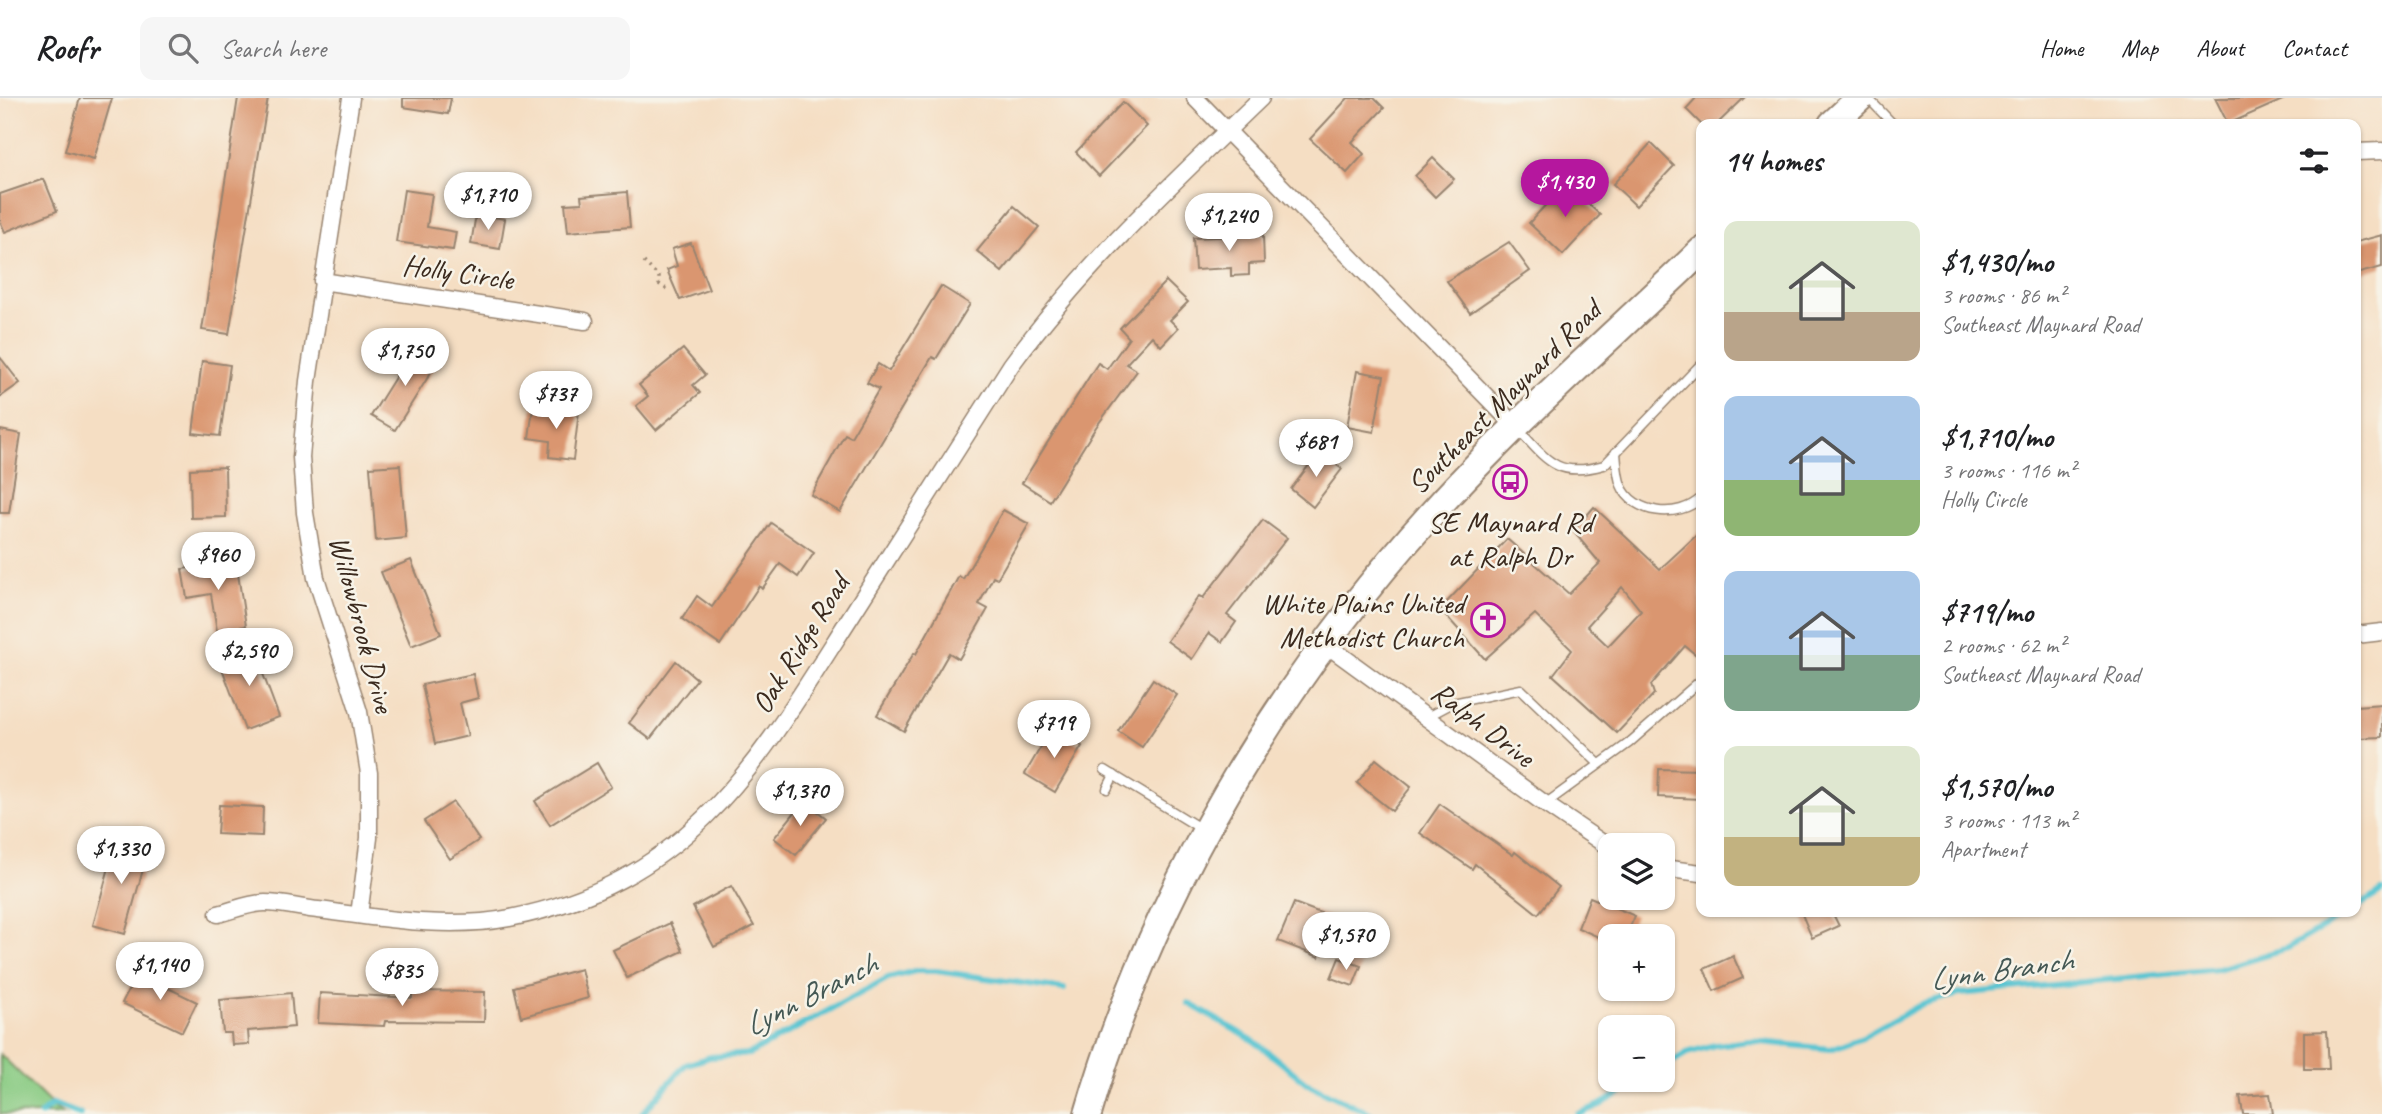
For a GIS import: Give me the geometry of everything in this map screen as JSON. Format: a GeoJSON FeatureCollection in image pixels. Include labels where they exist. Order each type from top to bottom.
{"type":"FeatureCollection","features":[{"type":"Feature","properties":{"kind":"main road"},"geometry":{"type":"LineString","coordinates":[[1837,119],[1860,98]]}},
{"type":"Feature","properties":{"kind":"main road","name":"Southeast Maynard Road"},"geometry":{"type":"LineString","coordinates":[[1088,1114],[1129,991],[1179,880],[1205,832],[1324,643],[1435,510],[1696,256]]}},
{"type":"Feature","properties":{"kind":"street","name":"Willowbrook Drive"},"geometry":{"type":"LineString","coordinates":[[351,98],[304,421],[303,494],[316,578],[359,712],[369,773],[369,838],[359,915]]}},
{"type":"Feature","properties":{"kind":"street"},"geometry":{"type":"LineString","coordinates":[[1195,98],[1517,428]]}},
{"type":"Feature","properties":{"kind":"street","name":"Oak Ridge Road"},"geometry":{"type":"LineString","coordinates":[[218,914],[264,903],[412,921],[474,923],[570,901],[635,871],[706,818],[771,742],[990,398],[1044,320],[1113,243],[1261,98]]}},
{"type":"Feature","properties":{"kind":"street"},"geometry":{"type":"LineString","coordinates":[[2361,152],[2382,151]]}},
{"type":"Feature","properties":{"kind":"street","name":"Holly Circle"},"geometry":{"type":"LineString","coordinates":[[323,281],[585,321]]}},
{"type":"Feature","properties":{"kind":"street"},"geometry":{"type":"LineString","coordinates":[[2361,634],[2382,632]]}},
{"type":"Feature","properties":{"kind":"street","name":"Ralph Drive"},"geometry":{"type":"LineString","coordinates":[[1324,643],[1598,840]]}},
{"type":"Feature","properties":{"kind":"street"},"geometry":{"type":"LineString","coordinates":[[1675,870],[1696,872]]}},
{"type":"Feature","properties":{"kind":"lane"},"geometry":{"type":"LineString","coordinates":[[1868,98],[1889,119]]}},
{"type":"Feature","properties":{"kind":"lane"},"geometry":{"type":"LineString","coordinates":[[1517,428],[1548,462],[1562,469],[1589,470],[1604,465],[1696,369]]}},
{"type":"Feature","properties":{"kind":"lane"},"geometry":{"type":"LineString","coordinates":[[1616,452],[1621,486],[1637,503],[1656,511],[1668,512],[1682,509],[1696,501]]}},
{"type":"Feature","properties":{"kind":"lane"},"geometry":{"type":"LineString","coordinates":[[1545,804],[1599,764],[1696,684]]}},
{"type":"Feature","properties":{"kind":"lane"},"geometry":{"type":"LineString","coordinates":[[1427,717],[1453,703],[1521,689],[1599,764]]}},
{"type":"Feature","properties":{"kind":"lane"},"geometry":{"type":"LineString","coordinates":[[1105,770],[1205,832]]}},
{"type":"Feature","properties":{"kind":"lane"},"geometry":{"type":"LineString","coordinates":[[1107,789],[1114,775]]}},
{"type":"Feature","properties":{"kind":"path"},"geometry":{"type":"LineString","coordinates":[[644,262],[659,277],[659,284],[668,289]]}},
{"type":"Feature","properties":{"kind":"green space"},"geometry":{"type":"Polygon","coordinates":[[[0,1054],[56,1109],[64,1114],[0,1114],[0,1054]]]}},
{"type":"Feature","properties":{"kind":"building"},"geometry":{"type":"Polygon","coordinates":[[[80,98],[112,98],[94,159],[65,151],[80,98]]]}},
{"type":"Feature","properties":{"kind":"building"},"geometry":{"type":"Polygon","coordinates":[[[238,98],[268,98],[229,334],[202,330],[238,98]]]}},
{"type":"Feature","properties":{"kind":"building"},"geometry":{"type":"Polygon","coordinates":[[[403,98],[451,98],[448,114],[403,107],[403,98]]]}},
{"type":"Feature","properties":{"kind":"building"},"geometry":{"type":"Polygon","coordinates":[[[1348,98],[1374,98],[1384,108],[1352,142],[1364,154],[1347,173],[1310,139],[1348,98]]]}},
{"type":"Feature","properties":{"kind":"building"},"geometry":{"type":"Polygon","coordinates":[[[1696,98],[1744,98],[1722,119],[1696,119],[1686,109],[1696,98]]]}},
{"type":"Feature","properties":{"kind":"building"},"geometry":{"type":"Polygon","coordinates":[[[2215,98],[2287,98],[2239,119],[2226,119],[2215,98]]]}},
{"type":"Feature","properties":{"kind":"building"},"geometry":{"type":"Polygon","coordinates":[[[1123,102],[1147,126],[1099,176],[1076,152],[1123,102]]]}},
{"type":"Feature","properties":{"kind":"building"},"geometry":{"type":"Polygon","coordinates":[[[1651,143],[1674,166],[1636,206],[1613,184],[1651,143]]]}},
{"type":"Feature","properties":{"kind":"building"},"geometry":{"type":"Polygon","coordinates":[[[1433,158],[1454,179],[1435,197],[1415,176],[1433,158]]]}},
{"type":"Feature","properties":{"kind":"building"},"geometry":{"type":"Polygon","coordinates":[[[44,179],[57,211],[5,232],[0,221],[0,194],[44,179]]]}},
{"type":"Feature","properties":{"kind":"building"},"geometry":{"type":"Polygon","coordinates":[[[1566,183],[1600,215],[1563,255],[1529,223],[1566,183]]]}},
{"type":"Feature","properties":{"kind":"building"},"geometry":{"type":"Polygon","coordinates":[[[404,190],[432,194],[427,227],[456,232],[453,250],[396,242],[404,190]]]}},
{"type":"Feature","properties":{"kind":"building"},"geometry":{"type":"Polygon","coordinates":[[[627,192],[630,227],[568,232],[565,204],[582,203],[581,196],[627,192]]]}},
{"type":"Feature","properties":{"kind":"building"},"geometry":{"type":"Polygon","coordinates":[[[1014,206],[1039,227],[1002,272],[977,251],[1014,206]]]}},
{"type":"Feature","properties":{"kind":"building"},"geometry":{"type":"Polygon","coordinates":[[[476,214],[505,219],[500,249],[471,244],[476,214]]]}},
{"type":"Feature","properties":{"kind":"building"},"geometry":{"type":"Polygon","coordinates":[[[1263,235],[1264,263],[1249,264],[1249,275],[1231,276],[1231,268],[1195,270],[1193,238],[1263,235]]]}},
{"type":"Feature","properties":{"kind":"building"},"geometry":{"type":"Polygon","coordinates":[[[2382,235],[2382,267],[2361,273],[2361,241],[2382,235]]]}},
{"type":"Feature","properties":{"kind":"building"},"geometry":{"type":"Polygon","coordinates":[[[1509,242],[1530,271],[1470,313],[1447,281],[1509,242]]]}},
{"type":"Feature","properties":{"kind":"building"},"geometry":{"type":"Polygon","coordinates":[[[691,243],[709,290],[680,300],[667,270],[677,266],[672,249],[691,243]]]}},
{"type":"Feature","properties":{"kind":"building"},"geometry":{"type":"Polygon","coordinates":[[[1166,281],[1188,302],[1170,320],[1178,328],[1161,346],[1152,336],[1126,364],[1137,371],[1096,427],[1050,501],[1022,483],[1098,363],[1107,369],[1129,338],[1120,328],[1166,281]]]}},
{"type":"Feature","properties":{"kind":"building"},"geometry":{"type":"Polygon","coordinates":[[[941,286],[970,304],[936,359],[932,357],[840,512],[811,495],[845,434],[851,437],[879,389],[867,383],[878,364],[889,371],[941,286]]]}},
{"type":"Feature","properties":{"kind":"building"},"geometry":{"type":"Polygon","coordinates":[[[414,347],[438,361],[395,430],[371,416],[414,347]]]}},
{"type":"Feature","properties":{"kind":"building"},"geometry":{"type":"Polygon","coordinates":[[[683,349],[705,375],[693,385],[700,393],[656,430],[636,406],[648,396],[639,385],[683,349]]]}},
{"type":"Feature","properties":{"kind":"building"},"geometry":{"type":"Polygon","coordinates":[[[0,357],[20,383],[0,397],[0,357]]]}},
{"type":"Feature","properties":{"kind":"building"},"geometry":{"type":"Polygon","coordinates":[[[202,361],[230,365],[220,436],[193,433],[202,361]]]}},
{"type":"Feature","properties":{"kind":"building"},"geometry":{"type":"Polygon","coordinates":[[[1357,371],[1384,376],[1374,432],[1347,427],[1357,371]]]}},
{"type":"Feature","properties":{"kind":"building"},"geometry":{"type":"Polygon","coordinates":[[[555,407],[579,411],[573,460],[549,457],[550,441],[529,438],[533,408],[555,413],[555,407]]]}},
{"type":"Feature","properties":{"kind":"building"},"geometry":{"type":"Polygon","coordinates":[[[0,430],[21,434],[9,513],[0,513],[0,430]]]}},
{"type":"Feature","properties":{"kind":"building"},"geometry":{"type":"Polygon","coordinates":[[[1319,452],[1342,469],[1313,507],[1291,489],[1319,452]]]}},
{"type":"Feature","properties":{"kind":"building"},"geometry":{"type":"Polygon","coordinates":[[[400,465],[406,538],[376,541],[370,467],[400,465]]]}},
{"type":"Feature","properties":{"kind":"building"},"geometry":{"type":"Polygon","coordinates":[[[225,467],[226,517],[191,518],[190,469],[225,467]]]}},
{"type":"Feature","properties":{"kind":"building","name":"White Plains United Methodist Church"},"geometry":{"type":"Polygon","coordinates":[[[1594,507],[1660,569],[1696,536],[1696,655],[1685,646],[1651,685],[1654,694],[1617,733],[1553,675],[1572,650],[1535,614],[1485,659],[1440,609],[1507,539],[1569,594],[1600,563],[1573,531],[1594,507]],[[1622,587],[1587,626],[1608,646],[1641,611],[1622,587]]]}},
{"type":"Feature","properties":{"kind":"building"},"geometry":{"type":"Polygon","coordinates":[[[1003,510],[1029,524],[997,579],[993,577],[979,604],[988,609],[959,659],[949,653],[904,731],[877,715],[914,653],[916,654],[959,576],[963,579],[1003,510]]]}},
{"type":"Feature","properties":{"kind":"building"},"geometry":{"type":"Polygon","coordinates":[[[1263,520],[1287,538],[1227,615],[1236,622],[1222,642],[1209,633],[1192,659],[1167,641],[1199,596],[1203,598],[1263,520]]]}},
{"type":"Feature","properties":{"kind":"building"},"geometry":{"type":"Polygon","coordinates":[[[771,523],[814,553],[798,577],[780,564],[762,589],[759,586],[720,645],[682,619],[697,596],[712,607],[771,523]]]}},
{"type":"Feature","properties":{"kind":"building"},"geometry":{"type":"Polygon","coordinates":[[[411,560],[441,634],[411,646],[381,572],[411,560]]]}},
{"type":"Feature","properties":{"kind":"building"},"geometry":{"type":"Polygon","coordinates":[[[236,561],[246,626],[217,631],[211,594],[187,598],[182,569],[236,561]]]}},
{"type":"Feature","properties":{"kind":"building"},"geometry":{"type":"Polygon","coordinates":[[[253,647],[279,717],[245,730],[219,660],[253,647]]]}},
{"type":"Feature","properties":{"kind":"building"},"geometry":{"type":"Polygon","coordinates":[[[676,661],[697,679],[650,739],[629,723],[676,661]]]}},
{"type":"Feature","properties":{"kind":"building"},"geometry":{"type":"Polygon","coordinates":[[[473,674],[478,698],[460,703],[468,736],[435,744],[422,685],[473,674]]]}},
{"type":"Feature","properties":{"kind":"building"},"geometry":{"type":"Polygon","coordinates":[[[1153,679],[1177,695],[1142,747],[1118,731],[1153,679]]]}},
{"type":"Feature","properties":{"kind":"building"},"geometry":{"type":"Polygon","coordinates":[[[2382,704],[2382,737],[2361,738],[2361,706],[2382,704]]]}},
{"type":"Feature","properties":{"kind":"building"},"geometry":{"type":"Polygon","coordinates":[[[1052,728],[1082,746],[1055,792],[1025,774],[1052,728]]]}},
{"type":"Feature","properties":{"kind":"building"},"geometry":{"type":"Polygon","coordinates":[[[1376,759],[1411,787],[1392,811],[1357,783],[1376,759]]]}},
{"type":"Feature","properties":{"kind":"building"},"geometry":{"type":"Polygon","coordinates":[[[597,763],[611,787],[550,825],[535,801],[597,763]]]}},
{"type":"Feature","properties":{"kind":"building"},"geometry":{"type":"Polygon","coordinates":[[[1659,769],[1696,770],[1696,799],[1658,797],[1659,769]]]}},
{"type":"Feature","properties":{"kind":"building"},"geometry":{"type":"Polygon","coordinates":[[[804,801],[826,818],[796,855],[774,838],[804,801]]]}},
{"type":"Feature","properties":{"kind":"building"},"geometry":{"type":"Polygon","coordinates":[[[453,802],[479,840],[450,859],[424,821],[453,802]]]}},
{"type":"Feature","properties":{"kind":"building"},"geometry":{"type":"Polygon","coordinates":[[[1440,804],[1513,855],[1515,852],[1559,887],[1538,914],[1475,864],[1472,869],[1420,833],[1440,804]]]}},
{"type":"Feature","properties":{"kind":"building"},"geometry":{"type":"Polygon","coordinates":[[[219,805],[263,807],[262,836],[217,834],[219,805]]]}},
{"type":"Feature","properties":{"kind":"building"},"geometry":{"type":"Polygon","coordinates":[[[117,839],[149,848],[125,934],[93,925],[117,839]]]}},
{"type":"Feature","properties":{"kind":"building"},"geometry":{"type":"Polygon","coordinates":[[[731,886],[754,926],[714,947],[693,907],[731,886]]]}},
{"type":"Feature","properties":{"kind":"building"},"geometry":{"type":"Polygon","coordinates":[[[1590,897],[1598,900],[1598,910],[1621,910],[1635,916],[1631,924],[1598,924],[1598,937],[1578,928],[1590,897]]]}},
{"type":"Feature","properties":{"kind":"building"},"geometry":{"type":"Polygon","coordinates":[[[1294,903],[1334,918],[1319,957],[1278,941],[1294,903]]]}},
{"type":"Feature","properties":{"kind":"building"},"geometry":{"type":"Polygon","coordinates":[[[1803,917],[1834,917],[1839,926],[1812,938],[1803,917]]]}},
{"type":"Feature","properties":{"kind":"building"},"geometry":{"type":"Polygon","coordinates":[[[670,923],[683,951],[627,978],[613,950],[670,923]]]}},
{"type":"Feature","properties":{"kind":"building"},"geometry":{"type":"Polygon","coordinates":[[[1733,956],[1743,978],[1714,991],[1704,969],[1733,956]]]}},
{"type":"Feature","properties":{"kind":"building"},"geometry":{"type":"Polygon","coordinates":[[[1339,958],[1361,966],[1353,986],[1331,978],[1339,958]]]}},
{"type":"Feature","properties":{"kind":"building"},"geometry":{"type":"Polygon","coordinates":[[[581,969],[588,998],[521,1017],[514,987],[581,969]]]}},
{"type":"Feature","properties":{"kind":"building"},"geometry":{"type":"Polygon","coordinates":[[[137,973],[197,1002],[182,1032],[122,1003],[137,973]]]}},
{"type":"Feature","properties":{"kind":"building"},"geometry":{"type":"Polygon","coordinates":[[[412,991],[485,992],[484,1022],[385,1021],[384,1026],[318,1023],[320,993],[412,998],[412,991]]]}},
{"type":"Feature","properties":{"kind":"building"},"geometry":{"type":"Polygon","coordinates":[[[291,993],[294,1027],[248,1031],[249,1044],[232,1045],[231,1033],[223,1033],[220,1000],[291,993]]]}},
{"type":"Feature","properties":{"kind":"building"},"geometry":{"type":"Polygon","coordinates":[[[2327,1031],[2329,1069],[2304,1069],[2304,1032],[2327,1031]]]}},
{"type":"Feature","properties":{"kind":"building"},"geometry":{"type":"Polygon","coordinates":[[[2270,1094],[2273,1114],[2243,1114],[2240,1096],[2270,1094]]]}},
{"type":"Feature","properties":{"kind":"waterway","name":"Lynn Branch"},"geometry":{"type":"LineString","coordinates":[[2361,905],[2382,891]]}},
{"type":"Feature","properties":{"kind":"waterway","name":"Lynn Branch"},"geometry":{"type":"LineString","coordinates":[[1675,1060],[1687,1053],[1715,1045],[1750,1041],[1831,1049],[1865,1036],[1924,1003],[1960,994],[2218,969],[2287,948],[2341,917]]}},
{"type":"Feature","properties":{"kind":"waterway","name":"Lynn Branch"},"geometry":{"type":"LineString","coordinates":[[642,1114],[685,1065],[710,1057],[749,1054],[888,978],[915,971],[936,971],[1064,989]]}},
{"type":"Feature","properties":{"kind":"waterway","name":"Lynn Branch"},"geometry":{"type":"LineString","coordinates":[[1188,1003],[1254,1041],[1308,1084],[1371,1114]]}},
{"type":"Feature","properties":{"kind":"waterway","name":"Lynn Branch"},"geometry":{"type":"LineString","coordinates":[[1578,1114],[1622,1092]]}},
{"type":"Feature","properties":{"kind":"waterway","name":"Lynn Branch"},"geometry":{"type":"LineString","coordinates":[[41,1114],[53,1104],[80,1114]]}},
{"type":"Feature","properties":{"kind":"place","name":"SE Maynard Rd at Ralph Dr"},"geometry":{"type":"Point","coordinates":[1510,482]}},
{"type":"Feature","properties":{"kind":"place","name":"White Plains United Methodist Church"},"geometry":{"type":"Point","coordinates":[1488,620]}}]}
